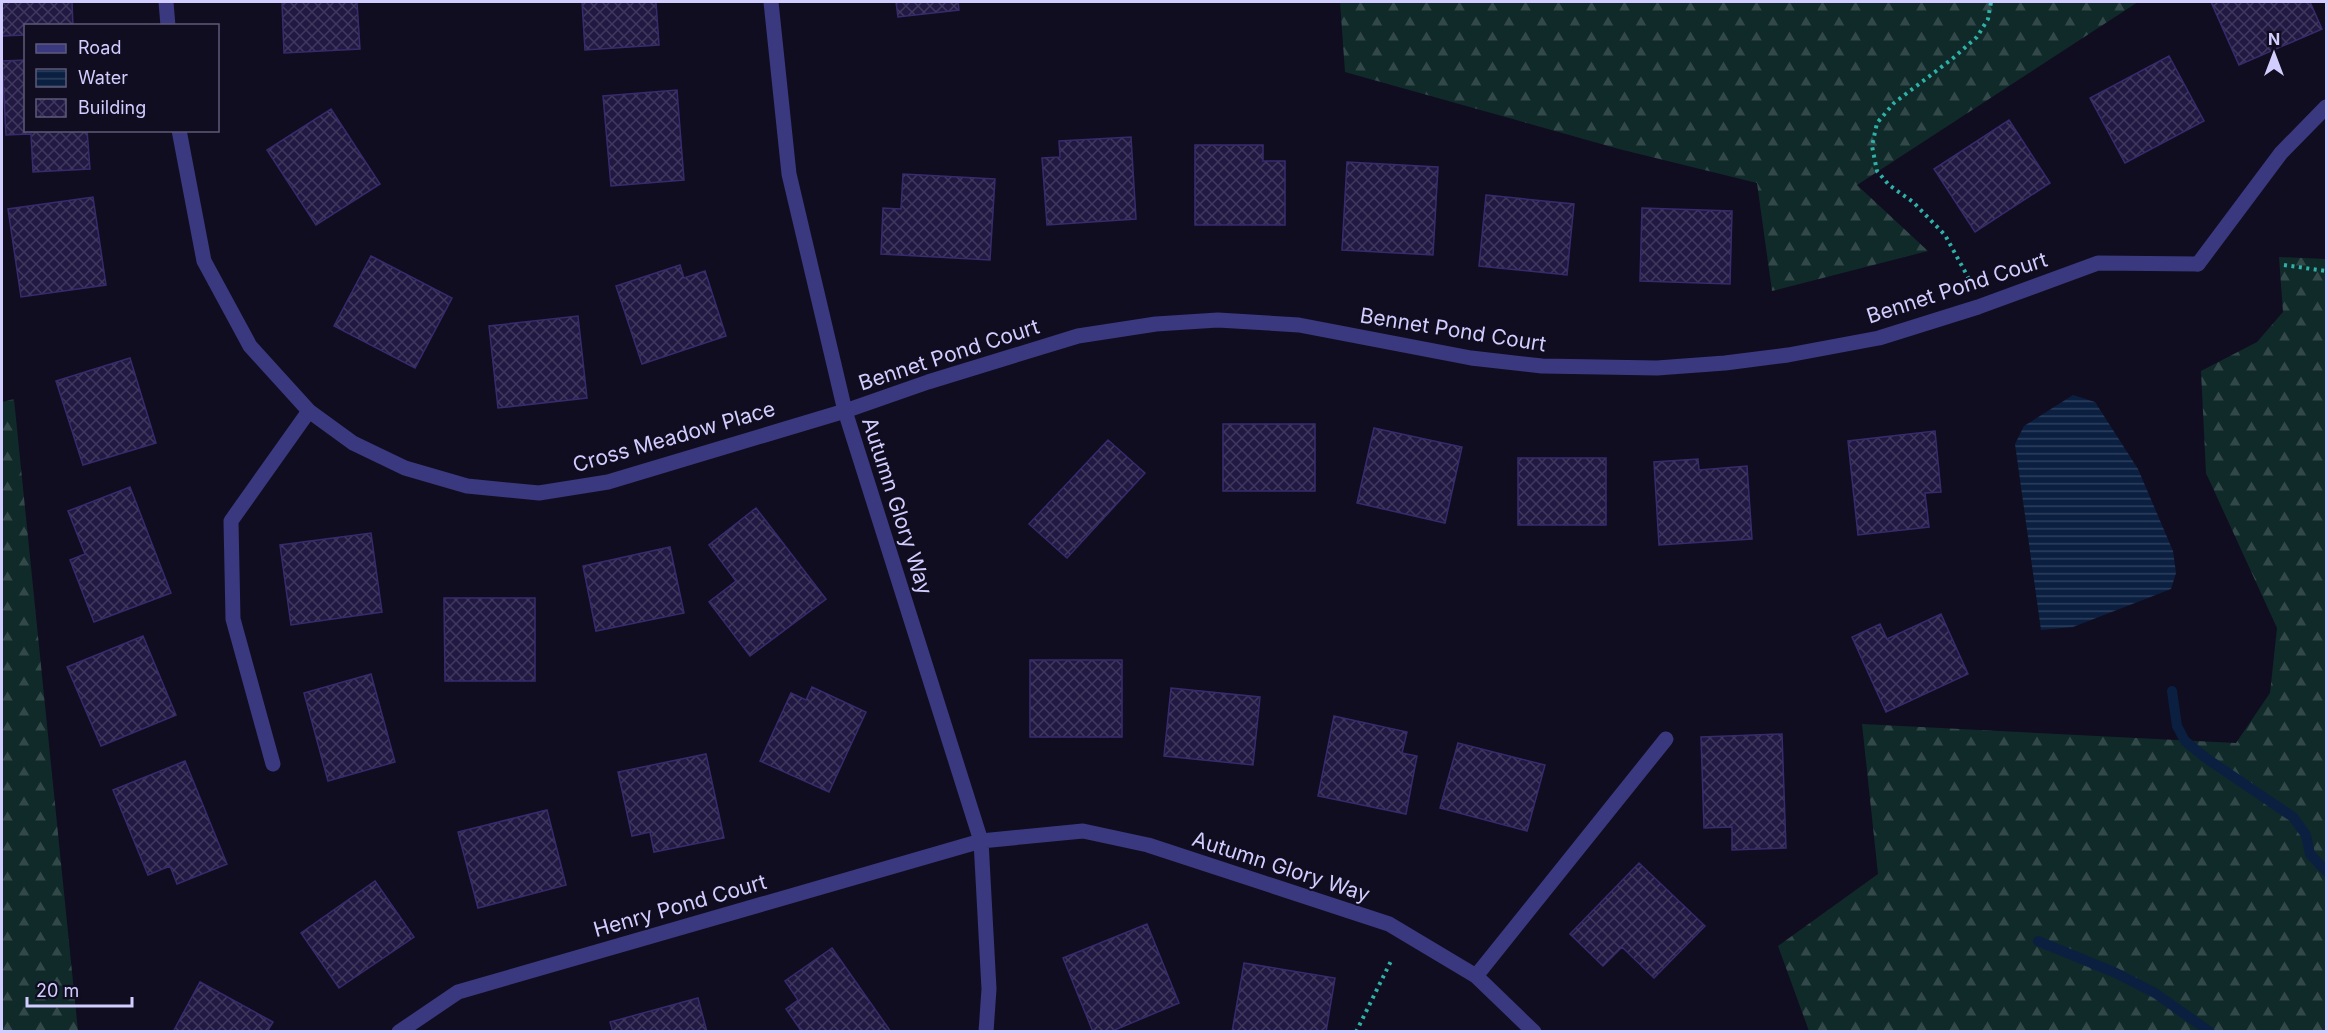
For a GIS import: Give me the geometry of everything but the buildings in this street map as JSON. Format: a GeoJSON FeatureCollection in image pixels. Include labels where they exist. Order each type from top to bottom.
{"type":"FeatureCollection","features":[{"type":"Feature","properties":{"kind":"street"},"geometry":{"type":"LineString","coordinates":[[166,2],[168,24]]}},
{"type":"Feature","properties":{"kind":"street","name":"Autumn Glory Way"},"geometry":{"type":"LineString","coordinates":[[771,2],[789,174],[845,411],[981,841],[989,989],[986,1032]]}},
{"type":"Feature","properties":{"kind":"street","name":"Bennet Pond Court"},"geometry":{"type":"LineString","coordinates":[[845,411],[928,382],[1078,336],[1156,324],[1218,320],[1299,325],[1471,358],[1542,366],[1657,368],[1725,363],[1788,355],[1879,338],[1978,307],[2098,263],[2198,264],[2281,153],[2326,107]]}},
{"type":"Feature","properties":{"kind":"street","name":"Cross Meadow Place"},"geometry":{"type":"LineString","coordinates":[[179,132],[204,261],[250,346],[309,411],[353,443],[405,468],[467,486],[539,493],[608,482],[845,411]]}},
{"type":"Feature","properties":{"kind":"street"},"geometry":{"type":"LineString","coordinates":[[273,764],[233,619],[231,521],[309,411]]}},
{"type":"Feature","properties":{"kind":"street"},"geometry":{"type":"LineString","coordinates":[[1476,976],[1666,739]]}},
{"type":"Feature","properties":{"kind":"street","name":"Autumn Glory Way"},"geometry":{"type":"LineString","coordinates":[[981,841],[1083,831],[1148,845],[1389,924],[1476,976],[1534,1032]]}},
{"type":"Feature","properties":{"kind":"street","name":"Henry Pond Court"},"geometry":{"type":"LineString","coordinates":[[399,1032],[458,992],[981,841]]}},
{"type":"Feature","properties":{"kind":"path"},"geometry":{"type":"LineString","coordinates":[[1969,279],[1945,234],[1913,202],[1889,185],[1877,171],[1872,146],[1877,123],[1894,103],[1977,37],[1988,19],[1991,2]]}},
{"type":"Feature","properties":{"kind":"path"},"geometry":{"type":"LineString","coordinates":[[2284,265],[2326,271]]}},
{"type":"Feature","properties":{"kind":"path"},"geometry":{"type":"LineString","coordinates":[[1356,1032],[1392,959]]}},
{"type":"Feature","properties":{"kind":"green space"},"geometry":{"type":"Polygon","coordinates":[[[1340,2],[2138,2],[1857,185],[1928,251],[1772,291],[1757,183],[1619,149],[1345,72],[1340,2]]]}},
{"type":"Feature","properties":{"kind":"green space"},"geometry":{"type":"Polygon","coordinates":[[[2279,257],[2326,259],[2326,1031],[1809,1031],[1778,946],[1878,874],[1862,724],[2236,743],[2270,693],[2277,628],[2206,473],[2201,371],[2257,342],[2283,312],[2279,257]]]}},
{"type":"Feature","properties":{"kind":"green space"},"geometry":{"type":"Polygon","coordinates":[[[14,399],[78,1031],[2,1031],[2,402],[14,399]]]}},
{"type":"Feature","properties":{"kind":"water"},"geometry":{"type":"Polygon","coordinates":[[[2073,395],[2095,402],[2138,469],[2173,551],[2176,573],[2171,589],[2073,627],[2041,630],[2015,444],[2024,426],[2073,395]]]}},
{"type":"Feature","properties":{"kind":"waterway"},"geometry":{"type":"LineString","coordinates":[[2172,691],[2177,726],[2185,741],[2206,758],[2293,817],[2306,835],[2310,854],[2326,871]]}},
{"type":"Feature","properties":{"kind":"waterway"},"geometry":{"type":"LineString","coordinates":[[2038,941],[2116,973],[2155,993],[2210,1032]]}}]}
